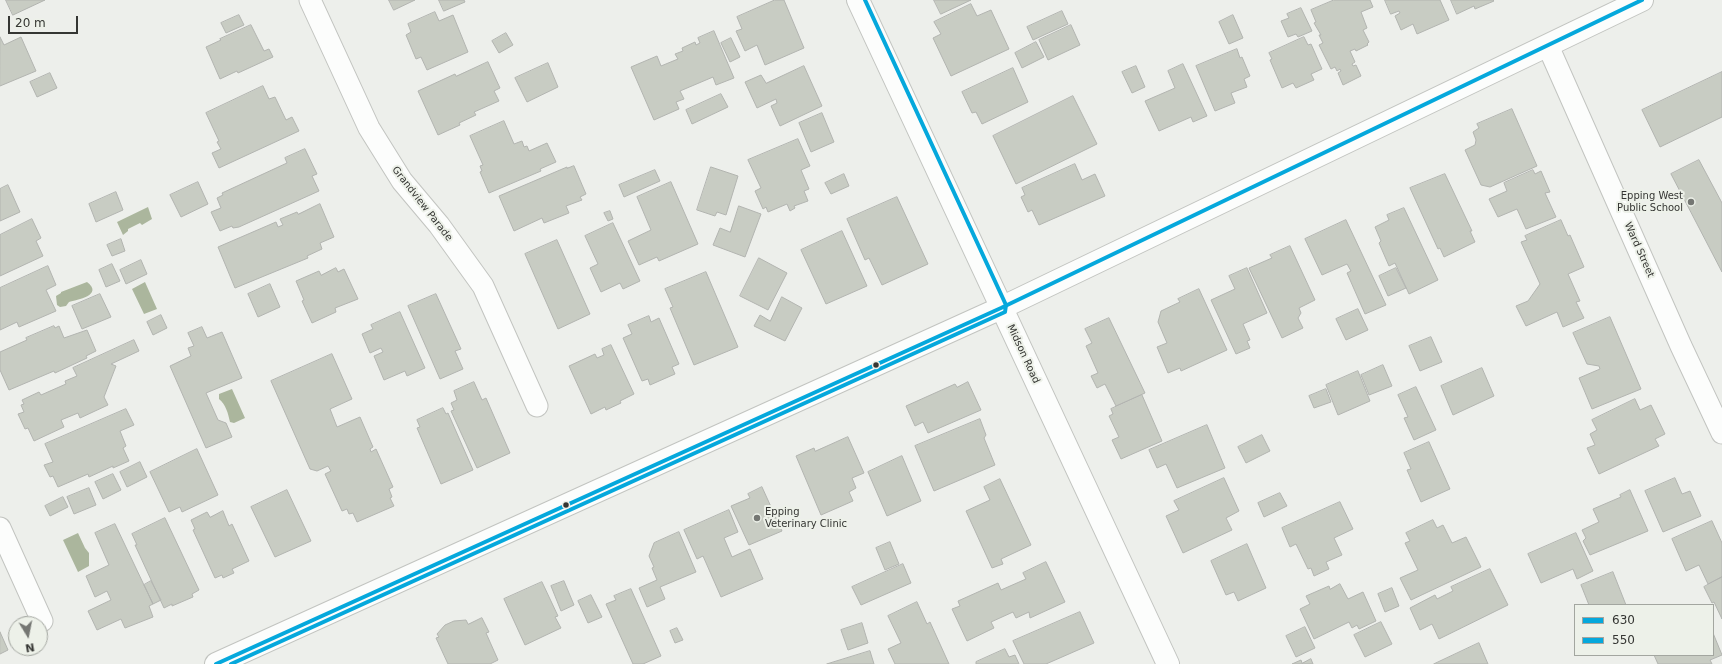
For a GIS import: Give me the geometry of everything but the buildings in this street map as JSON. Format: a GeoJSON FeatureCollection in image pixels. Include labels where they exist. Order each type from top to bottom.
{"type":"FeatureCollection","features":[{"type":"Feature","properties":{"kind":"main road","name":"Midson Road"},"geometry":{"type":"LineString","coordinates":[[858,0],[1168,664]]}},
{"type":"Feature","properties":{"kind":"main road"},"geometry":{"type":"LineString","coordinates":[[216,664],[1001,308],[1642,0]]}},
{"type":"Feature","properties":{"kind":"street","name":"Grandview Parade"},"geometry":{"type":"LineString","coordinates":[[310,0],[373,134],[402,181],[439,224],[483,286],[537,406]]}},
{"type":"Feature","properties":{"kind":"street","name":"Ward Street"},"geometry":{"type":"LineString","coordinates":[[1548,46],[1681,346],[1722,433]]}},
{"type":"Feature","properties":{"kind":"street"},"geometry":{"type":"LineString","coordinates":[[0,528],[40,616]]}},
{"type":"Feature","properties":{"kind":"shaded area"},"geometry":{"type":"Polygon","coordinates":[[[148,207],[152,219],[142,225],[140,223],[128,229],[128,231],[123,235],[117,222],[148,207]]]}},
{"type":"Feature","properties":{"kind":"shaded area"},"geometry":{"type":"Polygon","coordinates":[[[87,282],[92,290],[91,294],[69,302],[66,306],[60,307],[57,305],[56,296],[61,292],[87,282]]]}},
{"type":"Feature","properties":{"kind":"shaded area"},"geometry":{"type":"Polygon","coordinates":[[[145,282],[157,309],[144,314],[132,289],[145,282]]]}},
{"type":"Feature","properties":{"kind":"shaded area"},"geometry":{"type":"Polygon","coordinates":[[[232,389],[245,418],[234,423],[230,422],[225,407],[219,399],[219,394],[232,389]]]}},
{"type":"Feature","properties":{"kind":"shaded area"},"geometry":{"type":"Polygon","coordinates":[[[78,533],[89,553],[89,566],[78,572],[63,540],[78,533]]]}},
{"type":"Feature","properties":{"kind":"transit line","name":"550"},"geometry":{"type":"LineString","coordinates":[[231,664],[1005,312],[1006,305],[865,0]]}},
{"type":"Feature","properties":{"kind":"transit line","name":"630"},"geometry":{"type":"LineString","coordinates":[[216,664],[1001,308],[1642,0]]}},
{"type":"Feature","properties":{"kind":"place","name":"Epping West Public School"},"geometry":{"type":"Point","coordinates":[1691,202]}},
{"type":"Feature","properties":{"kind":"place","name":"Epping Veterinary Clinic"},"geometry":{"type":"Point","coordinates":[757,518]}}]}
